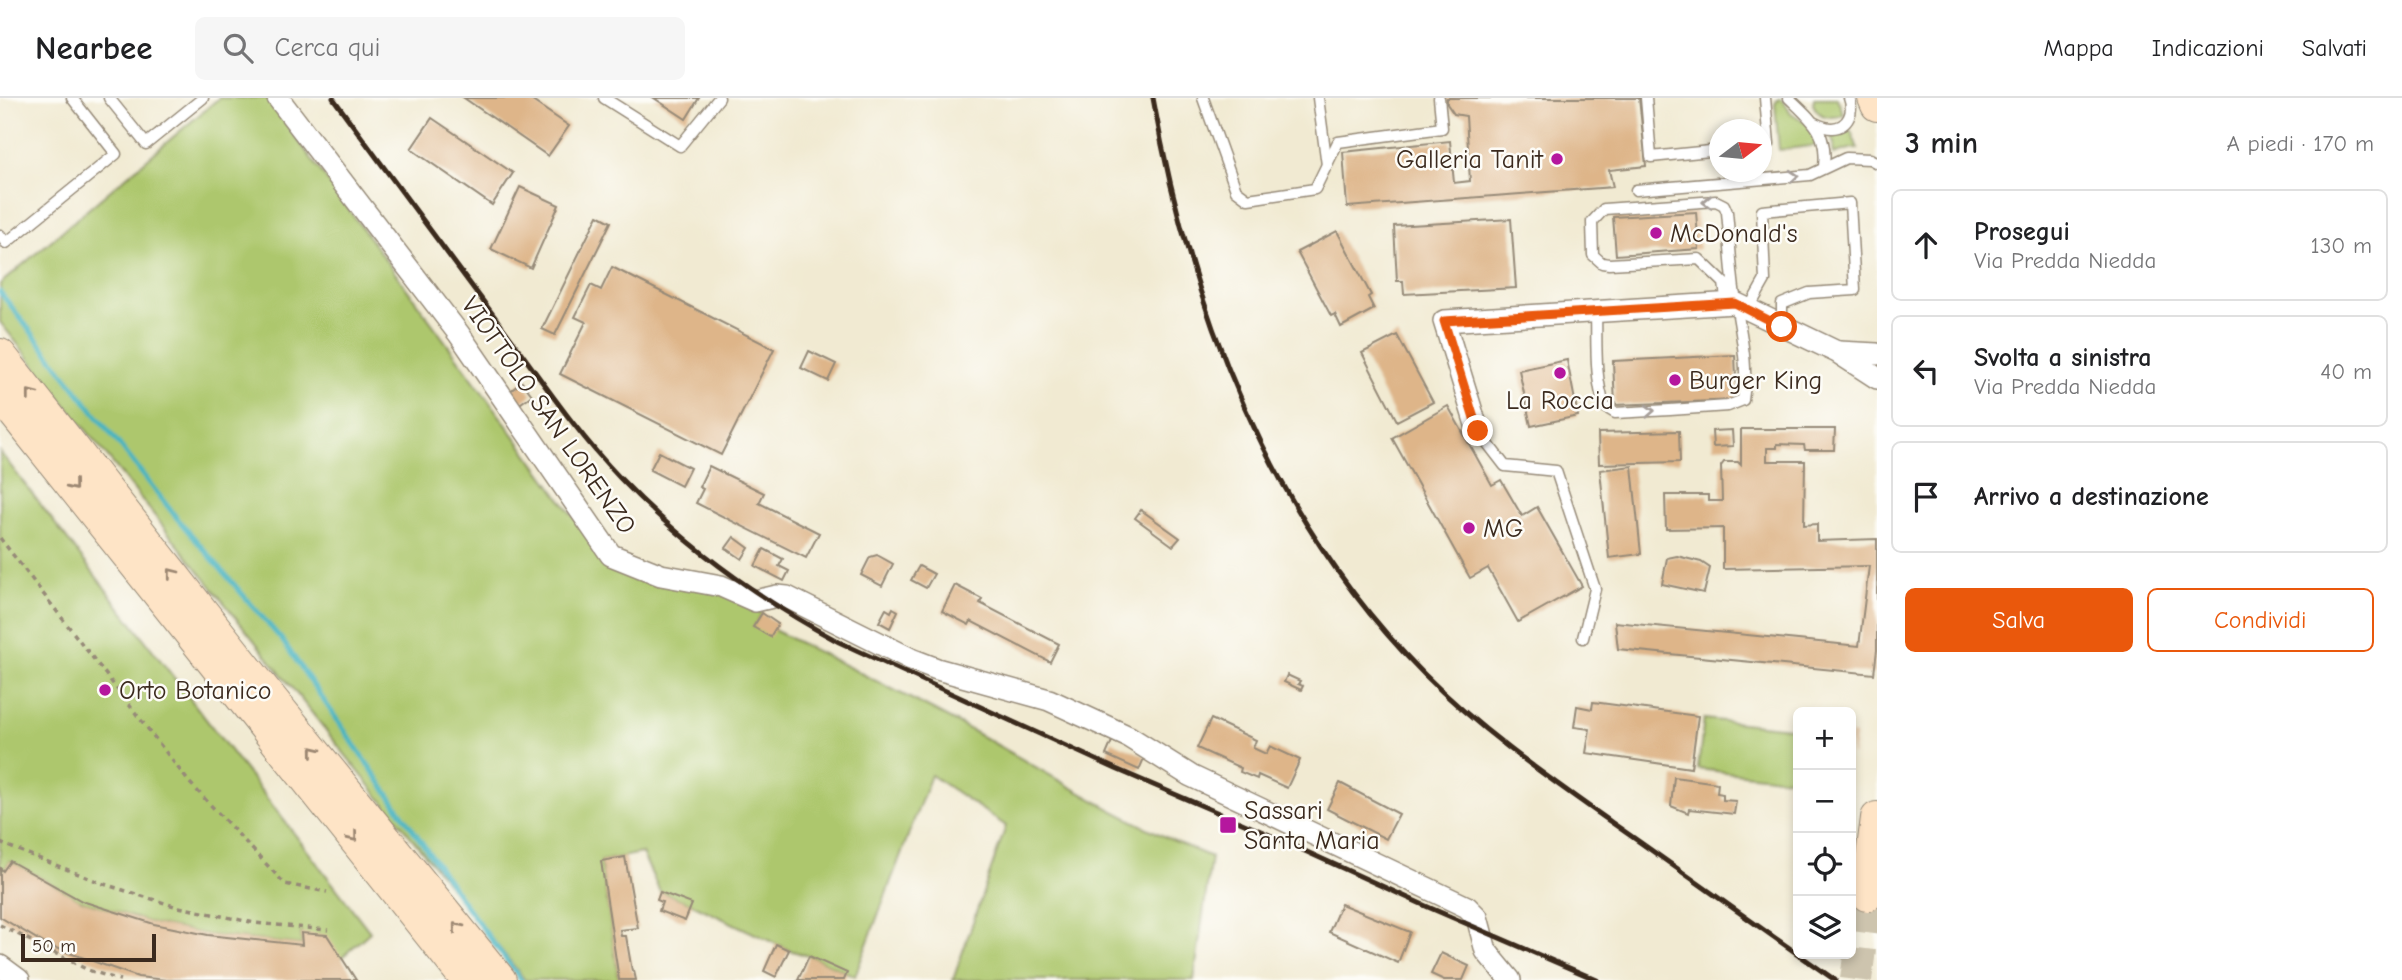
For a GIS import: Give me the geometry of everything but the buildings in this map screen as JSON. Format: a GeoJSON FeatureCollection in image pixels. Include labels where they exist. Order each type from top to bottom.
{"type":"FeatureCollection","features":[{"type":"Feature","properties":{"kind":"main road"},"geometry":{"type":"LineString","coordinates":[[1874,98],[1877,106]]}},
{"type":"Feature","properties":{"kind":"main road"},"geometry":{"type":"LineString","coordinates":[[0,355],[255,679],[500,980]]}},
{"type":"Feature","properties":{"kind":"main road"},"geometry":{"type":"LineString","coordinates":[[0,395],[467,980]]}},
{"type":"Feature","properties":{"kind":"main road"},"geometry":{"type":"LineString","coordinates":[[1867,895],[1877,818]]}},
{"type":"Feature","properties":{"kind":"street","name":"VIOTTOLO SAN LORENZO"},"geometry":{"type":"LineString","coordinates":[[278,98],[459,334],[611,555],[661,575],[721,586],[755,601],[777,596],[788,597],[911,659],[937,669],[1049,700],[1129,737],[1191,776],[1467,907],[1477,917],[1486,951],[1510,980]]}},
{"type":"Feature","properties":{"kind":"street"},"geometry":{"type":"LineString","coordinates":[[1478,431],[1444,321],[1737,306],[1837,352],[1877,378]]}},
{"type":"Feature","properties":{"kind":"street"},"geometry":{"type":"LineString","coordinates":[[1837,352],[1877,354]]}},
{"type":"Feature","properties":{"kind":"street"},"geometry":{"type":"LineString","coordinates":[[0,967],[19,980]]}},
{"type":"Feature","properties":{"kind":"lane"},"geometry":{"type":"LineString","coordinates":[[0,235],[6,243],[116,154],[72,98]]}},
{"type":"Feature","properties":{"kind":"lane"},"geometry":{"type":"LineString","coordinates":[[109,98],[146,144],[203,98]]}},
{"type":"Feature","properties":{"kind":"lane"},"geometry":{"type":"LineString","coordinates":[[604,98],[680,146],[719,98]]}},
{"type":"Feature","properties":{"kind":"lane"},"geometry":{"type":"LineString","coordinates":[[1203,98],[1236,190],[1248,200],[1315,189],[1338,142],[1442,128],[1439,98]]}},
{"type":"Feature","properties":{"kind":"lane"},"geometry":{"type":"LineString","coordinates":[[1318,98],[1327,165]]}},
{"type":"Feature","properties":{"kind":"lane"},"geometry":{"type":"LineString","coordinates":[[1646,98],[1651,158],[1709,151]]}},
{"type":"Feature","properties":{"kind":"lane"},"geometry":{"type":"LineString","coordinates":[[1765,98],[1767,119]]}},
{"type":"Feature","properties":{"kind":"lane"},"geometry":{"type":"LineString","coordinates":[[1815,123],[1832,128],[1845,123],[1852,106],[1849,98]]}},
{"type":"Feature","properties":{"kind":"lane"},"geometry":{"type":"LineString","coordinates":[[1797,101],[1823,137],[1826,150],[1824,167]]}},
{"type":"Feature","properties":{"kind":"lane"},"geometry":{"type":"LineString","coordinates":[[1772,175],[1810,174],[1846,158],[1870,159],[1877,163]]}},
{"type":"Feature","properties":{"kind":"lane"},"geometry":{"type":"LineString","coordinates":[[1636,190],[1709,181]]}},
{"type":"Feature","properties":{"kind":"lane"},"geometry":{"type":"LineString","coordinates":[[1596,313],[1601,394],[1605,407],[1615,412],[1728,406],[1743,400],[1746,382],[1727,212],[1724,205],[1716,201],[1604,209],[1592,222],[1593,256],[1602,263],[1699,260],[1724,283],[1737,306]]}},
{"type":"Feature","properties":{"kind":"lane"},"geometry":{"type":"LineString","coordinates":[[1737,306],[1765,280],[1762,211],[1850,203],[1855,290],[1809,293],[1782,303],[1782,327]]}},
{"type":"Feature","properties":{"kind":"lane"},"geometry":{"type":"LineString","coordinates":[[1478,431],[1505,466],[1556,471],[1595,589],[1583,638]]}},
{"type":"Feature","properties":{"kind":"path"},"geometry":{"type":"LineString","coordinates":[[0,538],[189,782],[221,817],[285,884],[327,892]]}},
{"type":"Feature","properties":{"kind":"path"},"geometry":{"type":"LineString","coordinates":[[0,843],[104,884],[174,906],[255,923],[328,930]]}},
{"type":"Feature","properties":{"kind":"path"},"geometry":{"type":"LineString","coordinates":[[0,925],[88,971],[120,980]]}},
{"type":"Feature","properties":{"kind":"green space"},"geometry":{"type":"Polygon","coordinates":[[[219,98],[267,98],[606,561],[721,586],[762,613],[754,627],[774,630],[870,678],[965,727],[1147,828],[1211,857],[1194,980],[953,980],[1006,826],[931,775],[855,976],[789,950],[692,904],[660,892],[642,853],[601,861],[619,980],[525,980],[0,322],[0,284],[219,98]]]}},
{"type":"Feature","properties":{"kind":"green space"},"geometry":{"type":"Polygon","coordinates":[[[1779,98],[1791,113],[1808,124],[1819,145],[1779,150],[1775,104],[1779,98]]]}},
{"type":"Feature","properties":{"kind":"green space"},"geometry":{"type":"Polygon","coordinates":[[[1814,98],[1837,98],[1844,115],[1822,115],[1815,109],[1814,98]]]}},
{"type":"Feature","properties":{"kind":"green space"},"geometry":{"type":"Polygon","coordinates":[[[1829,131],[1851,131],[1858,149],[1833,154],[1834,144],[1829,131]]]}},
{"type":"Feature","properties":{"kind":"green space","name":"Orto Botanico"},"geometry":{"type":"Polygon","coordinates":[[[0,452],[370,932],[341,958],[301,933],[302,945],[208,935],[154,924],[82,901],[10,861],[3,871],[0,868],[0,452]]]}},
{"type":"Feature","properties":{"kind":"green space"},"geometry":{"type":"Polygon","coordinates":[[[1704,719],[1793,728],[1793,779],[1698,769],[1704,719]]]}},
{"type":"Feature","properties":{"kind":"waterway"},"geometry":{"type":"LineString","coordinates":[[0,292],[176,517],[282,640],[463,902],[521,980]]}},
{"type":"Feature","properties":{"kind":"tunnel"},"geometry":{"type":"LineString","coordinates":[[1856,980],[1867,895]]}},
{"type":"Feature","properties":{"kind":"railway"},"geometry":{"type":"LineString","coordinates":[[333,98],[588,442],[644,502],[696,548],[751,589],[839,642],[1116,769],[1597,980]]}},
{"type":"Feature","properties":{"kind":"railway"},"geometry":{"type":"LineString","coordinates":[[1153,98],[1189,255],[1214,332],[1245,407],[1280,479],[1322,548],[1370,613],[1424,674],[1491,734],[1835,980]]}},
{"type":"Feature","properties":{"kind":"place","name":"Galleria Tanit"},"geometry":{"type":"Point","coordinates":[1557,159]}},
{"type":"Feature","properties":{"kind":"place","name":"McDonald's"},"geometry":{"type":"Point","coordinates":[1656,233]}},
{"type":"Feature","properties":{"kind":"place","name":"La Roccia"},"geometry":{"type":"Point","coordinates":[1560,373]}},
{"type":"Feature","properties":{"kind":"place","name":"Burger King"},"geometry":{"type":"Point","coordinates":[1675,380]}},
{"type":"Feature","properties":{"kind":"place","name":"MG"},"geometry":{"type":"Point","coordinates":[1469,528]}},
{"type":"Feature","properties":{"kind":"place","name":"Orto Botanico"},"geometry":{"type":"Point","coordinates":[105,690]}},
{"type":"Feature","properties":{"kind":"place","name":"Sassari Santa Maria"},"geometry":{"type":"Point","coordinates":[1228,825]}},
{"type":"Feature","properties":{"kind":"route"},"geometry":{"type":"LineString","coordinates":[[1478,431],[1444,321],[1735,303],[1782,327]]}}]}
